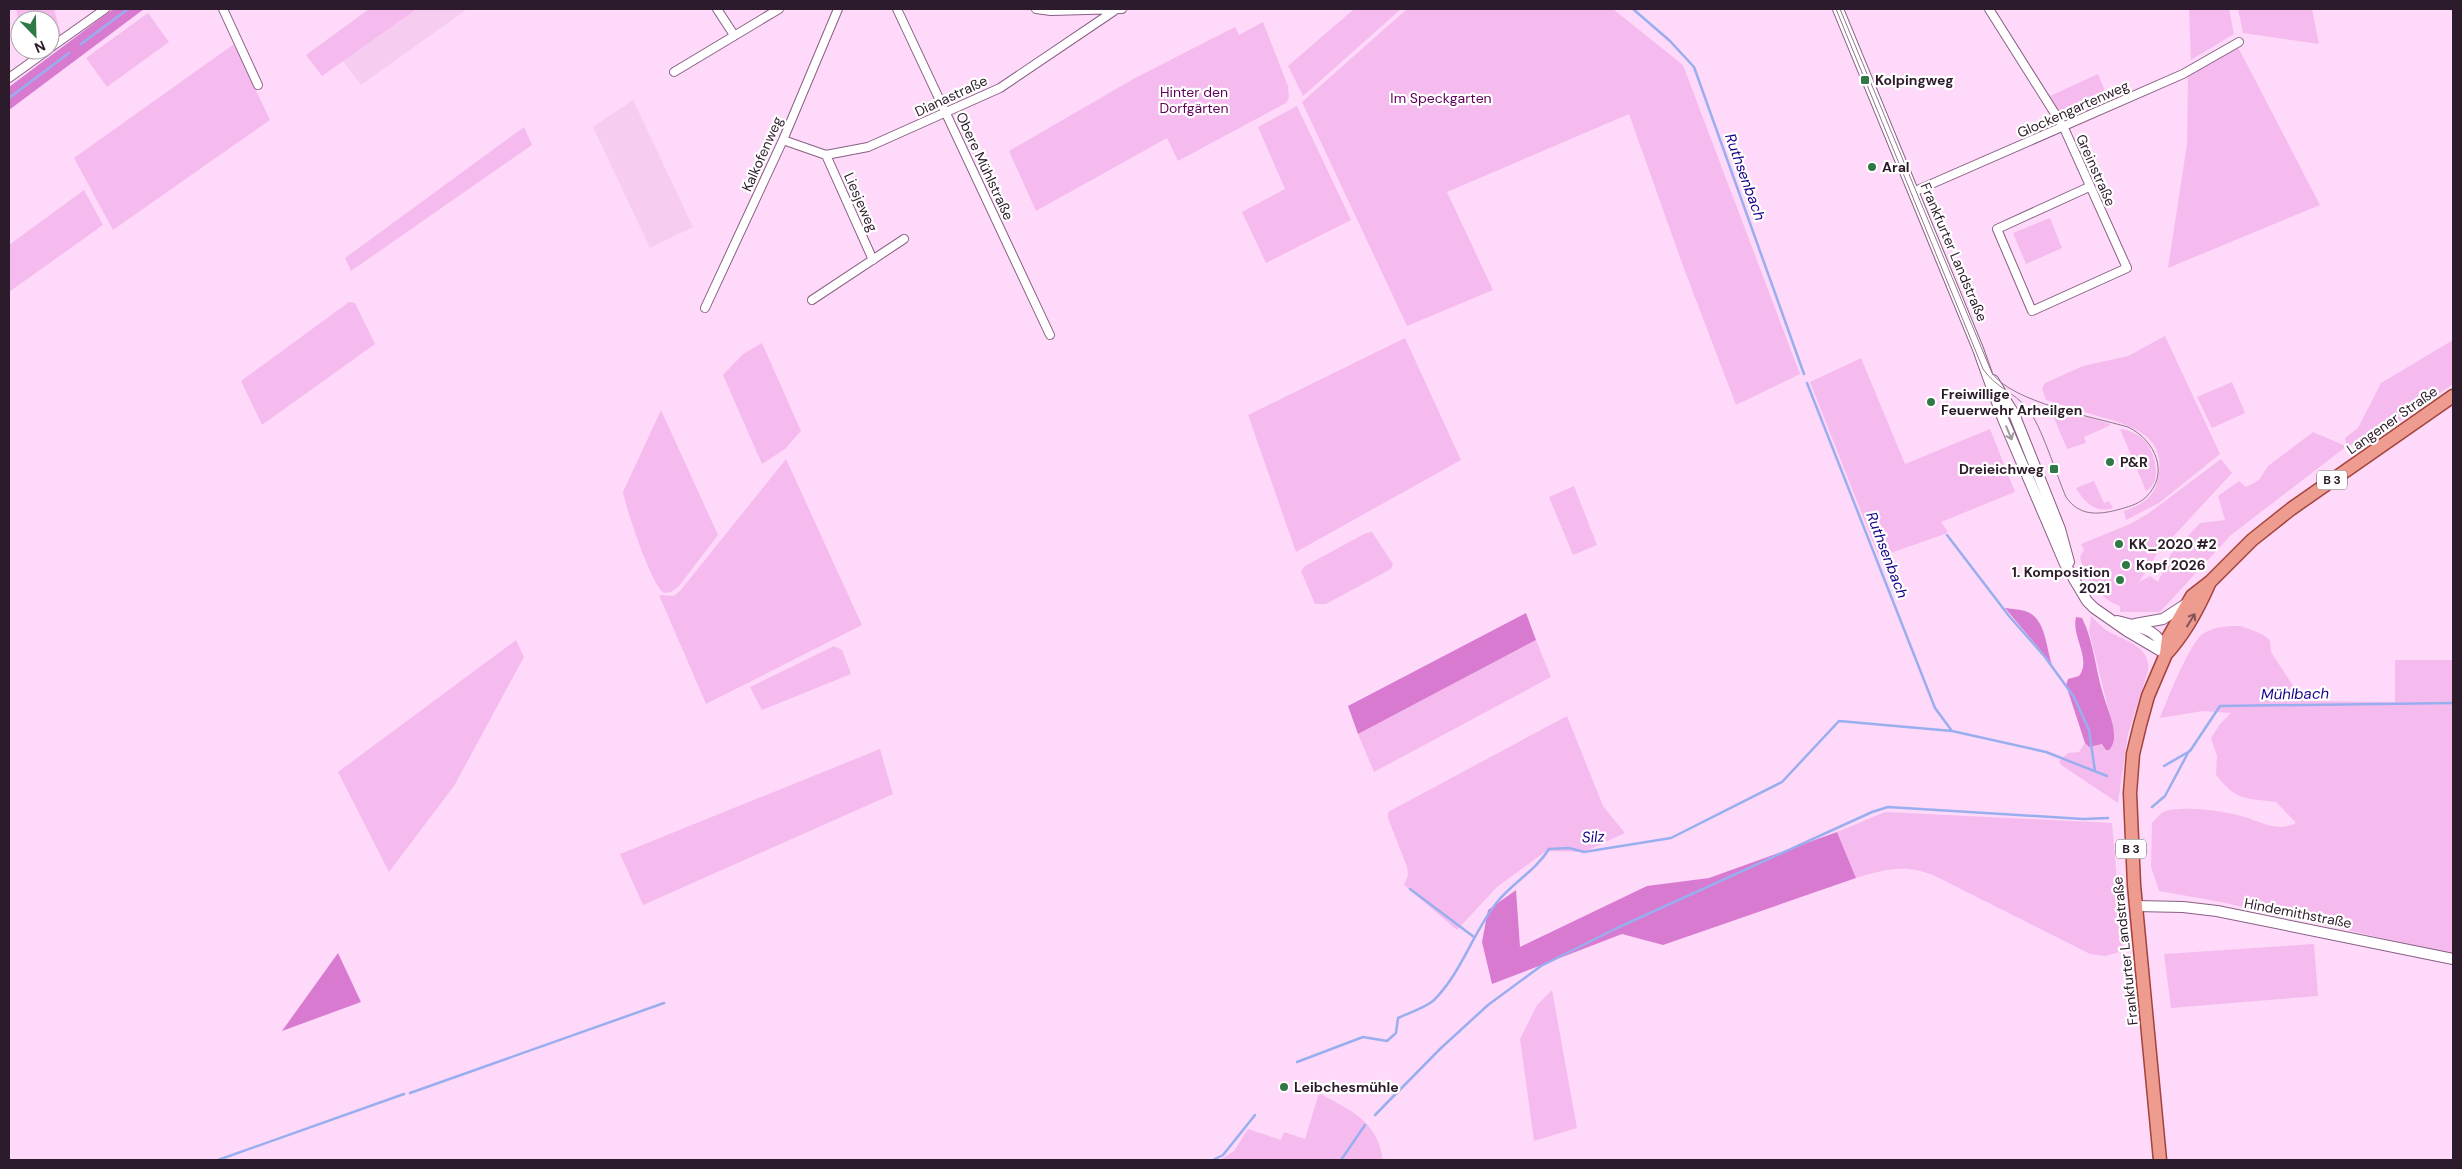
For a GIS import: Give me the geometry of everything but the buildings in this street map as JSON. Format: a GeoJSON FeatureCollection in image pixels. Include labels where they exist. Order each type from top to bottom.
{"type":"FeatureCollection","features":[{"type":"Feature","properties":{"kind":"main road","name":"Langener Straße"},"geometry":{"type":"LineString","coordinates":[[2166,654],[2168,638],[2186,604],[2240,550],[2268,527],[2453,396]]}},
{"type":"Feature","properties":{"kind":"main road","name":"Langener Straße"},"geometry":{"type":"LineString","coordinates":[[2166,654],[2182,633],[2210,582]]}},
{"type":"Feature","properties":{"kind":"main road","name":"Frankfurter Landstraße"},"geometry":{"type":"LineString","coordinates":[[2160,1160],[2136,906],[2130,816],[2133,754],[2148,696],[2166,654]]}},
{"type":"Feature","properties":{"kind":"street"},"geometry":{"type":"LineString","coordinates":[[60,41],[105,9]]}},
{"type":"Feature","properties":{"kind":"street"},"geometry":{"type":"LineString","coordinates":[[223,9],[258,85]]}},
{"type":"Feature","properties":{"kind":"street"},"geometry":{"type":"LineString","coordinates":[[717,9],[734,35]]}},
{"type":"Feature","properties":{"kind":"street"},"geometry":{"type":"LineString","coordinates":[[674,72],[779,9]]}},
{"type":"Feature","properties":{"kind":"street","name":"Kalkofenweg"},"geometry":{"type":"LineString","coordinates":[[705,308],[783,140],[838,9]]}},
{"type":"Feature","properties":{"kind":"street","name":"Obere Mühlstraße"},"geometry":{"type":"LineString","coordinates":[[897,9],[1050,334]]}},
{"type":"Feature","properties":{"kind":"street"},"geometry":{"type":"LineString","coordinates":[[1036,9],[1051,11],[1118,10]]}},
{"type":"Feature","properties":{"kind":"street","name":"Frankfurter Landstraße"},"geometry":{"type":"LineString","coordinates":[[1838,9],[1986,368],[2014,414],[2060,529],[2071,569],[2081,592],[2094,608],[2166,654]]}},
{"type":"Feature","properties":{"kind":"street","name":"Greinstraße"},"geometry":{"type":"LineString","coordinates":[[1989,9],[2013,51],[2064,128],[2127,268],[2032,311],[1997,229],[2089,187]]}},
{"type":"Feature","properties":{"kind":"street","name":"Dianastraße"},"geometry":{"type":"LineString","coordinates":[[826,155],[868,147],[1000,88],[1118,10]]}},
{"type":"Feature","properties":{"kind":"street","name":"Glockengartenweg"},"geometry":{"type":"LineString","coordinates":[[1913,192],[2064,128],[2183,74],[2239,42]]}},
{"type":"Feature","properties":{"kind":"street"},"geometry":{"type":"LineString","coordinates":[[9,78],[34,60]]}},
{"type":"Feature","properties":{"kind":"street"},"geometry":{"type":"LineString","coordinates":[[783,140],[826,155]]}},
{"type":"Feature","properties":{"kind":"street","name":"Liesjeweg"},"geometry":{"type":"LineString","coordinates":[[826,155],[873,260]]}},
{"type":"Feature","properties":{"kind":"street"},"geometry":{"type":"LineString","coordinates":[[812,300],[904,239]]}},
{"type":"Feature","properties":{"kind":"street","name":"Frankfurter Landstraße"},"geometry":{"type":"LineString","coordinates":[[2132,625],[2163,619],[2186,604]]}},
{"type":"Feature","properties":{"kind":"street","name":"Frankfurter Landstraße"},"geometry":{"type":"LineString","coordinates":[[2111,620],[2132,625],[2155,634],[2164,645],[2166,654]]}},
{"type":"Feature","properties":{"kind":"street","name":"Hindemithstraße"},"geometry":{"type":"LineString","coordinates":[[2136,906],[2183,907],[2217,911],[2453,959]]}},
{"type":"Feature","properties":{"kind":"shaded area"},"geometry":{"type":"Polygon","coordinates":[[[113,9],[144,9],[9,110],[9,87],[45,60],[60,60],[60,49],[113,9]]]}},
{"type":"Feature","properties":{"kind":"shaded area"},"geometry":{"type":"Polygon","coordinates":[[[417,9],[467,9],[361,85],[343,61],[417,9]]]}},
{"type":"Feature","properties":{"kind":"shaded area"},"geometry":{"type":"Polygon","coordinates":[[[633,100],[693,227],[650,248],[593,127],[633,100]]]}},
{"type":"Feature","properties":{"kind":"shaded area"},"geometry":{"type":"Polygon","coordinates":[[[2005,608],[2017,609],[2032,614],[2041,626],[2052,664],[2005,608]]]}},
{"type":"Feature","properties":{"kind":"shaded area"},"geometry":{"type":"Polygon","coordinates":[[[1526,613],[1536,640],[1358,734],[1348,706],[1526,613]]]}},
{"type":"Feature","properties":{"kind":"shaded area"},"geometry":{"type":"Polygon","coordinates":[[[2076,617],[2082,618],[2086,627],[2100,684],[2112,722],[2114,739],[2109,750],[2106,750],[2102,744],[2089,747],[2085,743],[2066,685],[2068,679],[2079,676],[2082,669],[2082,655],[2075,624],[2076,617]]]}},
{"type":"Feature","properties":{"kind":"shaded area"},"geometry":{"type":"Polygon","coordinates":[[[1837,832],[1856,878],[1663,945],[1622,934],[1492,984],[1482,942],[1488,910],[1516,890],[1520,947],[1647,886],[1709,878],[1837,832]]]}},
{"type":"Feature","properties":{"kind":"shaded area"},"geometry":{"type":"Polygon","coordinates":[[[338,953],[361,1002],[282,1031],[338,953]]]}},
{"type":"Feature","properties":{"kind":"green space"},"geometry":{"type":"Polygon","coordinates":[[[16,9],[54,10],[16,10],[16,9]]]}},
{"type":"Feature","properties":{"kind":"green space"},"geometry":{"type":"Polygon","coordinates":[[[369,9],[417,9],[322,76],[306,55],[369,9]]]}},
{"type":"Feature","properties":{"kind":"green space"},"geometry":{"type":"Polygon","coordinates":[[[1354,9],[1401,9],[1303,96],[1288,66],[1354,9]]]}},
{"type":"Feature","properties":{"kind":"green space","name":"Im Speckgarten"},"geometry":{"type":"Polygon","coordinates":[[[1407,9],[1613,9],[1683,65],[1800,374],[1736,405],[1683,266],[1629,114],[1447,192],[1493,290],[1407,326],[1302,102],[1407,9]]]}},
{"type":"Feature","properties":{"kind":"green space"},"geometry":{"type":"Polygon","coordinates":[[[2189,9],[2229,9],[2234,34],[2191,60],[2189,9]]]}},
{"type":"Feature","properties":{"kind":"green space"},"geometry":{"type":"Polygon","coordinates":[[[2238,9],[2312,9],[2319,44],[2243,33],[2238,9]]]}},
{"type":"Feature","properties":{"kind":"green space"},"geometry":{"type":"Polygon","coordinates":[[[148,13],[169,42],[107,87],[86,58],[148,13]]]}},
{"type":"Feature","properties":{"kind":"green space","name":"Hinter den Dorfgärten"},"geometry":{"type":"Polygon","coordinates":[[[1263,22],[1288,86],[1289,98],[1286,103],[1178,161],[1167,138],[1036,211],[1009,151],[1135,78],[1235,27],[1239,35],[1263,22]]]}},
{"type":"Feature","properties":{"kind":"green space"},"geometry":{"type":"Polygon","coordinates":[[[234,44],[270,120],[113,230],[74,158],[234,44]]]}},
{"type":"Feature","properties":{"kind":"green space"},"geometry":{"type":"Polygon","coordinates":[[[2238,47],[2320,205],[2168,268],[2187,144],[2188,75],[2238,47]]]}},
{"type":"Feature","properties":{"kind":"green space"},"geometry":{"type":"Polygon","coordinates":[[[2098,74],[2108,98],[2065,114],[2059,112],[2050,96],[2098,74]]]}},
{"type":"Feature","properties":{"kind":"green space"},"geometry":{"type":"Polygon","coordinates":[[[1297,106],[1351,220],[1266,263],[1242,212],[1285,189],[1258,127],[1297,106]]]}},
{"type":"Feature","properties":{"kind":"green space"},"geometry":{"type":"Polygon","coordinates":[[[524,127],[532,145],[351,271],[345,258],[524,127]]]}},
{"type":"Feature","properties":{"kind":"green space"},"geometry":{"type":"Polygon","coordinates":[[[84,190],[103,225],[9,292],[9,245],[84,190]]]}},
{"type":"Feature","properties":{"kind":"green space"},"geometry":{"type":"Polygon","coordinates":[[[2050,218],[2062,248],[2026,264],[2013,233],[2050,218]]]}},
{"type":"Feature","properties":{"kind":"green space"},"geometry":{"type":"Polygon","coordinates":[[[349,302],[355,303],[375,344],[262,425],[241,381],[349,302]]]}},
{"type":"Feature","properties":{"kind":"green space"},"geometry":{"type":"Polygon","coordinates":[[[2165,336],[2220,454],[2159,503],[2126,520],[2124,511],[2146,500],[2154,491],[2158,479],[2160,463],[2157,451],[2151,441],[2143,433],[2120,423],[2046,400],[2042,389],[2045,383],[2083,366],[2128,356],[2165,336]]]}},
{"type":"Feature","properties":{"kind":"green space"},"geometry":{"type":"Polygon","coordinates":[[[1405,338],[1461,460],[1296,552],[1248,415],[1405,338]]]}},
{"type":"Feature","properties":{"kind":"green space"},"geometry":{"type":"Polygon","coordinates":[[[2453,340],[2453,384],[2378,436],[2347,446],[2231,535],[2160,612],[2120,612],[2120,606],[2112,603],[2099,593],[2089,580],[2080,557],[2084,550],[2081,544],[2130,524],[2149,513],[2221,459],[2232,473],[2157,554],[2139,582],[2150,576],[2158,582],[2171,554],[2200,523],[2225,520],[2218,496],[2239,481],[2246,487],[2259,480],[2268,466],[2313,432],[2346,446],[2345,438],[2358,428],[2381,383],[2453,340]]]}},
{"type":"Feature","properties":{"kind":"green space"},"geometry":{"type":"Polygon","coordinates":[[[762,343],[801,431],[785,449],[762,464],[723,375],[743,354],[762,343]]]}},
{"type":"Feature","properties":{"kind":"green space"},"geometry":{"type":"Polygon","coordinates":[[[1861,358],[1905,464],[1990,429],[2015,492],[1941,522],[1948,532],[1945,534],[1879,557],[1810,382],[1861,358]]]}},
{"type":"Feature","properties":{"kind":"green space"},"geometry":{"type":"Polygon","coordinates":[[[2232,382],[2245,413],[2212,428],[2197,397],[2232,382]]]}},
{"type":"Feature","properties":{"kind":"green space"},"geometry":{"type":"Polygon","coordinates":[[[2049,406],[2111,425],[2084,437],[2086,443],[2067,449],[2049,406]]]}},
{"type":"Feature","properties":{"kind":"green space"},"geometry":{"type":"Polygon","coordinates":[[[661,410],[718,535],[679,586],[671,592],[664,593],[659,588],[647,563],[634,530],[623,492],[661,410]]]}},
{"type":"Feature","properties":{"kind":"green space"},"geometry":{"type":"Polygon","coordinates":[[[2120,429],[2130,431],[2139,436],[2145,441],[2152,452],[2156,475],[2151,487],[2146,491],[2120,429]]]}},
{"type":"Feature","properties":{"kind":"green space"},"geometry":{"type":"Polygon","coordinates":[[[786,459],[862,625],[706,704],[659,595],[674,596],[680,591],[786,459]]]}},
{"type":"Feature","properties":{"kind":"green space"},"geometry":{"type":"Polygon","coordinates":[[[2094,481],[2104,503],[2109,501],[2113,508],[2101,509],[2091,506],[2076,488],[2094,481]]]}},
{"type":"Feature","properties":{"kind":"green space"},"geometry":{"type":"Polygon","coordinates":[[[1574,486],[1597,545],[1573,555],[1549,497],[1574,486]]]}},
{"type":"Feature","properties":{"kind":"green space"},"geometry":{"type":"Polygon","coordinates":[[[1372,532],[1393,564],[1391,569],[1326,604],[1315,604],[1301,571],[1305,566],[1366,533],[1372,532]]]}},
{"type":"Feature","properties":{"kind":"green space"},"geometry":{"type":"Polygon","coordinates":[[[2091,616],[2106,630],[2141,650],[2148,662],[2148,671],[2128,734],[2118,803],[2061,765],[2059,761],[2068,753],[2079,752],[2085,743],[2089,747],[2102,744],[2112,747],[2113,728],[2089,631],[2091,616]]]}},
{"type":"Feature","properties":{"kind":"green space"},"geometry":{"type":"Polygon","coordinates":[[[2241,626],[2262,634],[2270,640],[2271,652],[2303,701],[2395,702],[2395,660],[2453,660],[2453,954],[2221,902],[2159,891],[2151,867],[2152,823],[2163,812],[2180,809],[2213,811],[2233,814],[2281,827],[2296,823],[2276,802],[2242,797],[2230,790],[2216,775],[2217,756],[2211,738],[2220,724],[2231,713],[2203,711],[2160,718],[2179,672],[2198,638],[2213,629],[2241,626]]]}},
{"type":"Feature","properties":{"kind":"green space"},"geometry":{"type":"Polygon","coordinates":[[[516,640],[524,657],[454,786],[389,872],[338,772],[516,640]]]}},
{"type":"Feature","properties":{"kind":"green space"},"geometry":{"type":"Polygon","coordinates":[[[1536,640],[1551,677],[1374,772],[1358,734],[1536,640]]]}},
{"type":"Feature","properties":{"kind":"green space"},"geometry":{"type":"Polygon","coordinates":[[[834,646],[842,650],[851,674],[762,710],[750,687],[834,646]]]}},
{"type":"Feature","properties":{"kind":"green space"},"geometry":{"type":"Polygon","coordinates":[[[1567,716],[1603,806],[1625,833],[1584,852],[1546,851],[1497,887],[1457,930],[1404,885],[1408,875],[1407,867],[1388,818],[1388,812],[1567,716]]]}},
{"type":"Feature","properties":{"kind":"green space"},"geometry":{"type":"Polygon","coordinates":[[[880,749],[893,794],[643,905],[620,854],[880,749]]]}},
{"type":"Feature","properties":{"kind":"green space"},"geometry":{"type":"Polygon","coordinates":[[[1885,812],[2112,823],[2123,951],[2105,956],[2090,954],[1933,875],[1913,870],[1894,869],[1856,878],[1837,832],[1885,812]]]}},
{"type":"Feature","properties":{"kind":"green space"},"geometry":{"type":"Polygon","coordinates":[[[2314,944],[2318,996],[2171,1008],[2164,954],[2314,944]]]}},
{"type":"Feature","properties":{"kind":"green space"},"geometry":{"type":"Polygon","coordinates":[[[1552,990],[1577,1128],[1534,1141],[1520,1039],[1537,1005],[1552,990]]]}},
{"type":"Feature","properties":{"kind":"green space"},"geometry":{"type":"Polygon","coordinates":[[[1319,1093],[1352,1112],[1369,1126],[1380,1146],[1383,1160],[1220,1160],[1234,1151],[1248,1129],[1281,1140],[1284,1132],[1305,1139],[1319,1093]]]}},
{"type":"Feature","properties":{"kind":"waterway"},"geometry":{"type":"LineString","coordinates":[[81,44],[128,9]]}},
{"type":"Feature","properties":{"kind":"waterway","name":"Ruthsenbach"},"geometry":{"type":"LineString","coordinates":[[1633,9],[1670,41],[1694,67],[1804,374]]}},
{"type":"Feature","properties":{"kind":"waterway"},"geometry":{"type":"LineString","coordinates":[[9,98],[69,53]]}},
{"type":"Feature","properties":{"kind":"waterway","name":"Ruthsenbach"},"geometry":{"type":"LineString","coordinates":[[1807,383],[1935,708],[1952,731]]}},
{"type":"Feature","properties":{"kind":"waterway"},"geometry":{"type":"LineString","coordinates":[[1947,535],[2009,616],[2045,657],[2074,697],[2089,730],[2095,771]]}},
{"type":"Feature","properties":{"kind":"waterway","name":"Mühlbach"},"geometry":{"type":"LineString","coordinates":[[2164,766],[2190,751],[2220,706],[2453,703]]}},
{"type":"Feature","properties":{"kind":"waterway","name":"Silz"},"geometry":{"type":"LineString","coordinates":[[1297,1062],[1363,1037],[1387,1041],[1396,1033],[1398,1018],[1429,1004],[1443,990],[1460,965],[1481,925],[1498,901],[1538,863],[1549,849],[1569,848],[1584,852],[1671,838],[1782,782],[1839,721],[1952,731],[2046,752],[2107,776]]}},
{"type":"Feature","properties":{"kind":"waterway"},"geometry":{"type":"LineString","coordinates":[[2152,807],[2165,796],[2189,751]]}},
{"type":"Feature","properties":{"kind":"waterway"},"geometry":{"type":"LineString","coordinates":[[1375,1115],[1441,1048],[1488,1005],[1541,966],[1617,928],[1872,812],[1888,807],[2083,819],[2108,818]]}},
{"type":"Feature","properties":{"kind":"waterway"},"geometry":{"type":"LineString","coordinates":[[1410,889],[1474,937]]}},
{"type":"Feature","properties":{"kind":"waterway"},"geometry":{"type":"LineString","coordinates":[[410,1093],[664,1003]]}},
{"type":"Feature","properties":{"kind":"waterway"},"geometry":{"type":"LineString","coordinates":[[218,1160],[404,1094]]}},
{"type":"Feature","properties":{"kind":"waterway"},"geometry":{"type":"LineString","coordinates":[[1213,1160],[1223,1155],[1255,1115]]}},
{"type":"Feature","properties":{"kind":"waterway"},"geometry":{"type":"LineString","coordinates":[[1341,1160],[1365,1125]]}},
{"type":"Feature","properties":{"kind":"tram line"},"geometry":{"type":"LineString","coordinates":[[1836,9],[1983,369],[1994,381],[2022,403],[2032,415],[2043,437],[2066,497],[2071,503],[2083,511],[2102,513],[2132,506],[2139,502],[2153,489],[2157,479],[2158,468],[2156,458],[2146,440],[2128,427],[2035,400],[2002,383],[1992,373],[1840,9]]}},
{"type":"Feature","properties":{"kind":"place","name":"Kolpingweg"},"geometry":{"type":"Point","coordinates":[1865,80]}},
{"type":"Feature","properties":{"kind":"place","name":"Aral"},"geometry":{"type":"Point","coordinates":[1872,167]}},
{"type":"Feature","properties":{"kind":"place","name":"Freiwillige Feuerwehr Arheilgen"},"geometry":{"type":"Point","coordinates":[1931,402]}},
{"type":"Feature","properties":{"kind":"place","name":"P&R"},"geometry":{"type":"Point","coordinates":[2110,462]}},
{"type":"Feature","properties":{"kind":"place","name":"Dreieichweg"},"geometry":{"type":"Point","coordinates":[2054,469]}},
{"type":"Feature","properties":{"kind":"place","name":"KK_2020 #2"},"geometry":{"type":"Point","coordinates":[2119,544]}},
{"type":"Feature","properties":{"kind":"place","name":"Kopf 2026"},"geometry":{"type":"Point","coordinates":[2126,565]}},
{"type":"Feature","properties":{"kind":"place","name":"1. Komposition 2021"},"geometry":{"type":"Point","coordinates":[2120,580]}},
{"type":"Feature","properties":{"kind":"place","name":"Leibchesmühle"},"geometry":{"type":"Point","coordinates":[1284,1087]}}]}
